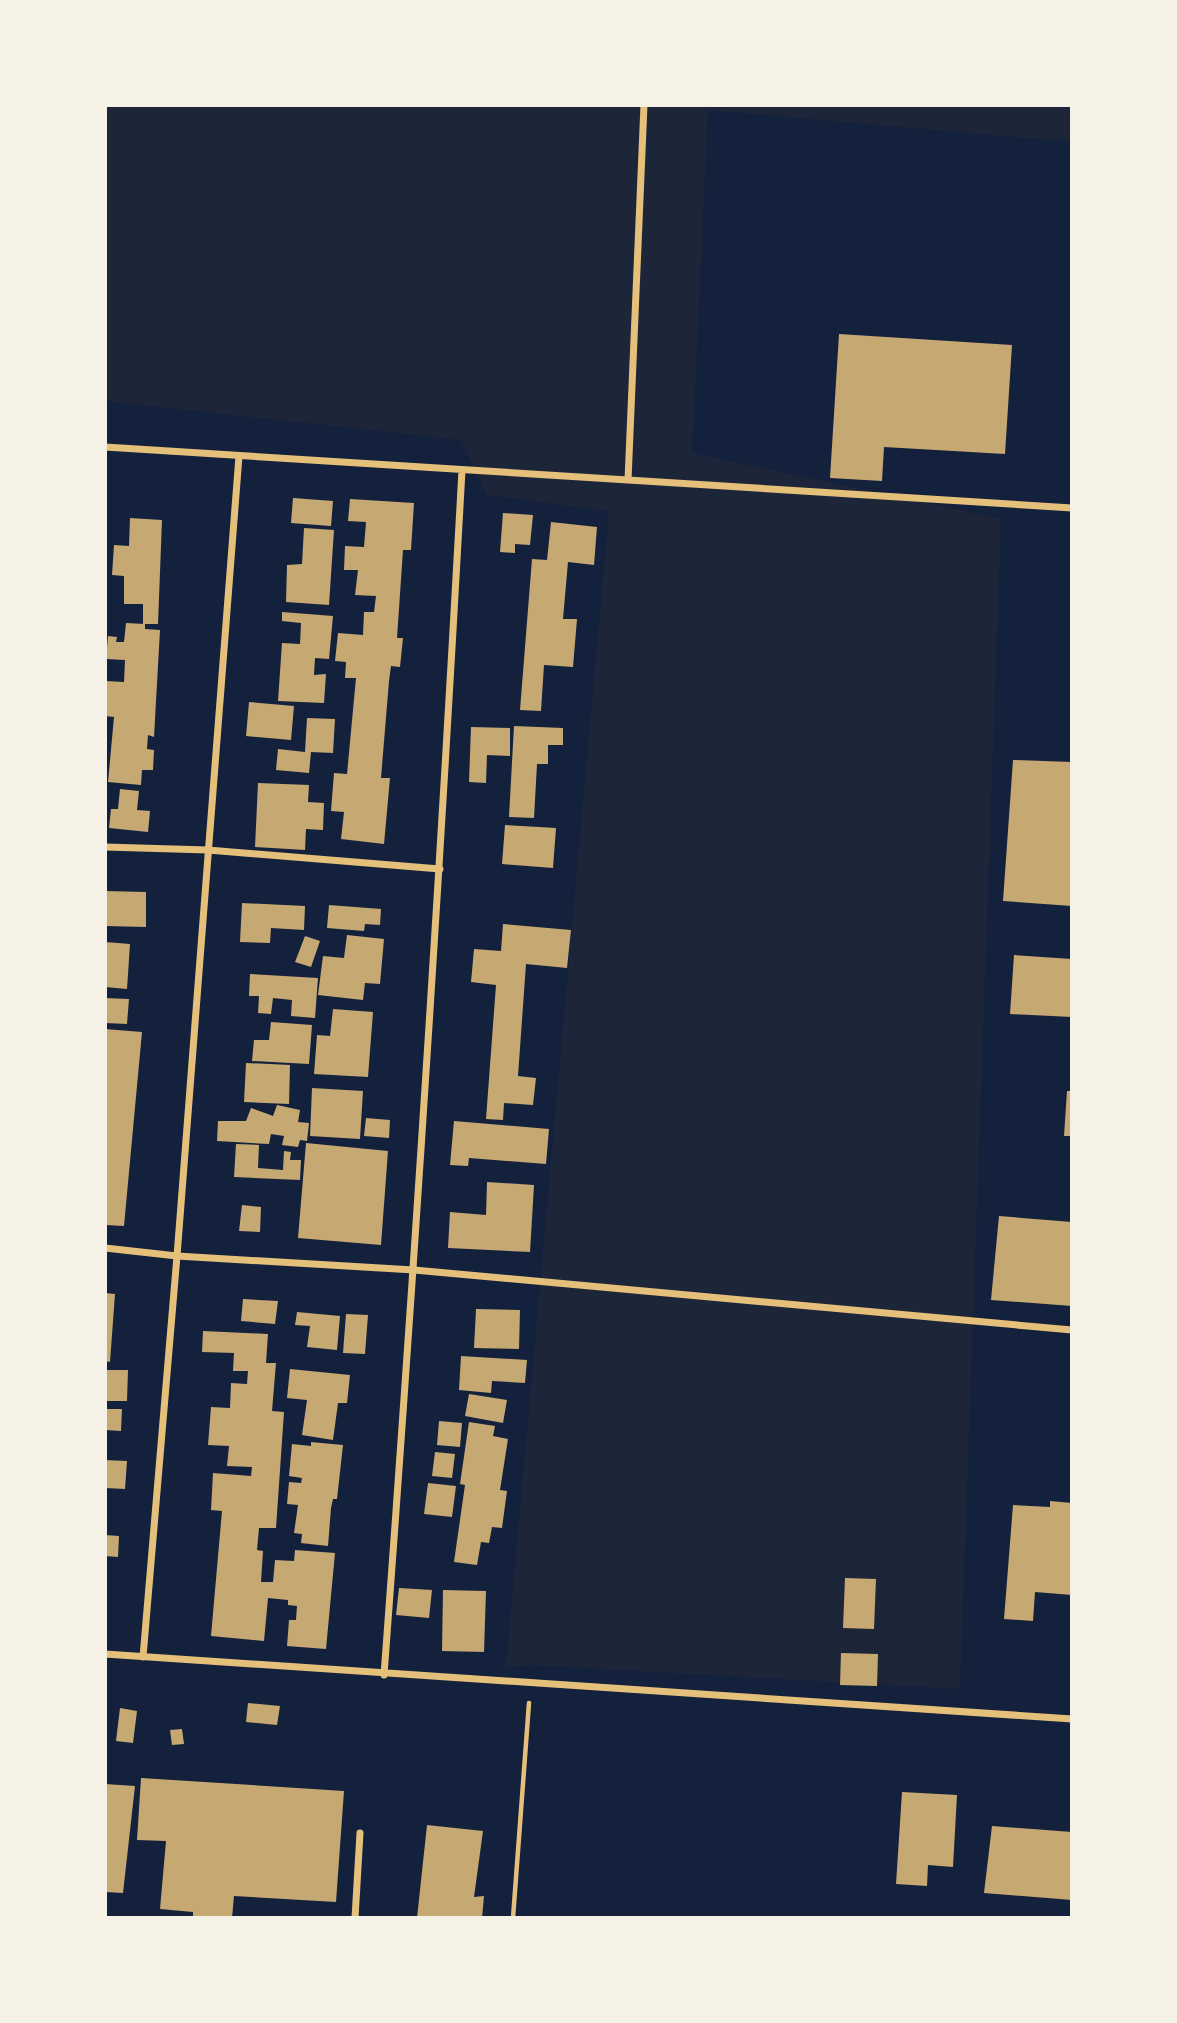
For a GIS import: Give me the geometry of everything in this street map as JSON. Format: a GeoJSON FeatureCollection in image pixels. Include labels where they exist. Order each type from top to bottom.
{"type":"FeatureCollection","features":[{"type":"Feature","properties":{"kind":"street"},"geometry":{"type":"LineString","coordinates":[[628,480],[644,105]]}},
{"type":"Feature","properties":{"kind":"street"},"geometry":{"type":"LineString","coordinates":[[105,447],[1072,508]]}},
{"type":"Feature","properties":{"kind":"street"},"geometry":{"type":"LineString","coordinates":[[143,1657],[239,456]]}},
{"type":"Feature","properties":{"kind":"street"},"geometry":{"type":"LineString","coordinates":[[384,1675],[440,869],[462,470]]}},
{"type":"Feature","properties":{"kind":"street"},"geometry":{"type":"LineString","coordinates":[[105,848],[208,850],[440,869]]}},
{"type":"Feature","properties":{"kind":"street"},"geometry":{"type":"LineString","coordinates":[[105,1248],[177,1256],[414,1270],[1072,1330]]}},
{"type":"Feature","properties":{"kind":"street"},"geometry":{"type":"LineString","coordinates":[[105,1654],[384,1675],[1072,1719]]}},
{"type":"Feature","properties":{"kind":"street"},"geometry":{"type":"LineString","coordinates":[[355,1918],[360,1833]]}},
{"type":"Feature","properties":{"kind":"path"},"geometry":{"type":"LineString","coordinates":[[513,1918],[531,1684]]}},
{"type":"Feature","properties":{"kind":"shaded area"},"geometry":{"type":"Polygon","coordinates":[[[105,105],[1072,105],[1072,142],[708,110],[692,453],[1001,519],[960,1689],[531,1665],[506,1667],[609,511],[487,495],[461,440],[105,401],[105,105]]]}},
{"type":"Feature","properties":{"kind":"building"},"geometry":{"type":"Polygon","coordinates":[[[839,334],[1012,345],[1005,454],[884,447],[882,481],[830,478],[839,334]]]}},
{"type":"Feature","properties":{"kind":"building"},"geometry":{"type":"Polygon","coordinates":[[[293,498],[333,501],[331,526],[291,523],[293,498]]]}},
{"type":"Feature","properties":{"kind":"building"},"geometry":{"type":"Polygon","coordinates":[[[350,499],[414,503],[411,550],[403,550],[397,638],[403,638],[400,667],[391,666],[389,681],[381,778],[390,778],[384,844],[341,839],[344,812],[331,811],[334,773],[347,774],[356,678],[345,678],[346,662],[335,661],[338,633],[363,635],[364,612],[374,612],[376,596],[355,595],[358,570],[344,570],[345,546],[364,547],[366,522],[348,521],[350,499]]]}},
{"type":"Feature","properties":{"kind":"building"},"geometry":{"type":"Polygon","coordinates":[[[503,513],[533,515],[530,545],[515,544],[515,553],[500,552],[503,513]]]}},
{"type":"Feature","properties":{"kind":"building"},"geometry":{"type":"Polygon","coordinates":[[[130,518],[162,520],[158,624],[143,624],[143,604],[124,604],[124,576],[112,575],[114,545],[129,546],[130,518]]]}},
{"type":"Feature","properties":{"kind":"building"},"geometry":{"type":"Polygon","coordinates":[[[551,522],[597,527],[594,565],[568,562],[563,619],[577,619],[573,667],[544,665],[541,711],[520,710],[532,559],[547,560],[551,522]]]}},
{"type":"Feature","properties":{"kind":"building"},"geometry":{"type":"Polygon","coordinates":[[[304,528],[334,530],[329,605],[286,602],[287,565],[302,564],[304,528]]]}},
{"type":"Feature","properties":{"kind":"building"},"geometry":{"type":"Polygon","coordinates":[[[282,612],[333,616],[329,659],[315,658],[314,675],[326,674],[324,703],[278,701],[282,643],[300,644],[301,623],[282,621],[282,612]]]}},
{"type":"Feature","properties":{"kind":"building"},"geometry":{"type":"Polygon","coordinates":[[[126,623],[145,624],[145,629],[160,630],[154,737],[148,735],[147,749],[154,750],[153,770],[142,770],[141,785],[108,782],[114,717],[105,716],[105,681],[124,682],[125,660],[106,659],[108,636],[117,637],[116,642],[124,642],[126,623]]]}},
{"type":"Feature","properties":{"kind":"building"},"geometry":{"type":"Polygon","coordinates":[[[249,702],[294,706],[291,740],[246,736],[249,702]]]}},
{"type":"Feature","properties":{"kind":"building"},"geometry":{"type":"Polygon","coordinates":[[[307,718],[335,719],[333,753],[311,752],[309,773],[276,770],[278,749],[305,752],[307,718]]]}},
{"type":"Feature","properties":{"kind":"building"},"geometry":{"type":"Polygon","coordinates":[[[514,726],[563,728],[563,745],[548,745],[548,764],[537,764],[534,818],[509,817],[514,726]]]}},
{"type":"Feature","properties":{"kind":"building"},"geometry":{"type":"Polygon","coordinates":[[[471,727],[510,728],[510,756],[487,755],[486,783],[469,782],[471,727]]]}},
{"type":"Feature","properties":{"kind":"building"},"geometry":{"type":"Polygon","coordinates":[[[1013,760],[1072,762],[1072,906],[1003,901],[1013,760]]]}},
{"type":"Feature","properties":{"kind":"building"},"geometry":{"type":"Polygon","coordinates":[[[258,783],[309,785],[308,802],[324,803],[323,830],[306,829],[305,850],[255,847],[258,783]]]}},
{"type":"Feature","properties":{"kind":"building"},"geometry":{"type":"Polygon","coordinates":[[[120,789],[139,791],[137,810],[150,811],[148,832],[109,828],[111,809],[118,809],[120,789]]]}},
{"type":"Feature","properties":{"kind":"building"},"geometry":{"type":"Polygon","coordinates":[[[505,825],[556,828],[553,868],[502,864],[505,825]]]}},
{"type":"Feature","properties":{"kind":"building"},"geometry":{"type":"Polygon","coordinates":[[[105,891],[146,892],[146,927],[105,926],[105,891]]]}},
{"type":"Feature","properties":{"kind":"building"},"geometry":{"type":"Polygon","coordinates":[[[242,903],[305,906],[304,930],[271,928],[270,943],[240,942],[242,903]]]}},
{"type":"Feature","properties":{"kind":"building"},"geometry":{"type":"Polygon","coordinates":[[[329,905],[381,909],[380,925],[365,924],[364,931],[327,928],[329,905]]]}},
{"type":"Feature","properties":{"kind":"building"},"geometry":{"type":"Polygon","coordinates":[[[503,924],[571,930],[567,968],[526,964],[518,1076],[536,1078],[533,1105],[504,1103],[503,1120],[486,1119],[496,985],[471,982],[474,949],[501,951],[503,924]]]}},
{"type":"Feature","properties":{"kind":"building"},"geometry":{"type":"Polygon","coordinates":[[[347,935],[384,939],[380,984],[365,983],[363,1000],[318,995],[323,956],[344,958],[347,935]]]}},
{"type":"Feature","properties":{"kind":"building"},"geometry":{"type":"Polygon","coordinates":[[[305,936],[320,941],[311,967],[295,962],[305,936]]]}},
{"type":"Feature","properties":{"kind":"building"},"geometry":{"type":"Polygon","coordinates":[[[105,942],[130,944],[127,989],[105,987],[105,942]]]}},
{"type":"Feature","properties":{"kind":"building"},"geometry":{"type":"Polygon","coordinates":[[[1014,955],[1072,959],[1072,1017],[1010,1014],[1014,955]]]}},
{"type":"Feature","properties":{"kind":"building"},"geometry":{"type":"Polygon","coordinates":[[[250,974],[318,978],[315,1018],[291,1016],[292,1000],[273,998],[271,1014],[258,1013],[259,996],[249,996],[250,974]]]}},
{"type":"Feature","properties":{"kind":"building"},"geometry":{"type":"Polygon","coordinates":[[[105,998],[129,999],[127,1024],[105,1023],[105,998]]]}},
{"type":"Feature","properties":{"kind":"building"},"geometry":{"type":"Polygon","coordinates":[[[333,1009],[373,1012],[368,1077],[314,1074],[317,1035],[330,1036],[333,1009]]]}},
{"type":"Feature","properties":{"kind":"building"},"geometry":{"type":"Polygon","coordinates":[[[271,1022],[312,1025],[309,1064],[252,1061],[254,1040],[269,1040],[271,1022]]]}},
{"type":"Feature","properties":{"kind":"building"},"geometry":{"type":"Polygon","coordinates":[[[105,1029],[142,1032],[124,1226],[105,1225],[105,1029]]]}},
{"type":"Feature","properties":{"kind":"building"},"geometry":{"type":"Polygon","coordinates":[[[246,1063],[290,1065],[289,1104],[244,1102],[246,1063]]]}},
{"type":"Feature","properties":{"kind":"building"},"geometry":{"type":"Polygon","coordinates":[[[312,1088],[363,1091],[360,1139],[310,1136],[312,1088]]]}},
{"type":"Feature","properties":{"kind":"building"},"geometry":{"type":"Polygon","coordinates":[[[1067,1091],[1072,1091],[1072,1136],[1064,1136],[1067,1091]]]}},
{"type":"Feature","properties":{"kind":"building"},"geometry":{"type":"Polygon","coordinates":[[[277,1105],[300,1110],[298,1122],[309,1123],[307,1141],[300,1140],[298,1147],[282,1145],[284,1136],[271,1134],[269,1144],[217,1141],[218,1121],[246,1121],[251,1108],[273,1116],[277,1105]]]}},
{"type":"Feature","properties":{"kind":"building"},"geometry":{"type":"Polygon","coordinates":[[[366,1118],[390,1120],[389,1138],[364,1136],[366,1118]]]}},
{"type":"Feature","properties":{"kind":"building"},"geometry":{"type":"Polygon","coordinates":[[[454,1121],[549,1129],[546,1164],[469,1158],[468,1166],[450,1165],[454,1121]]]}},
{"type":"Feature","properties":{"kind":"building"},"geometry":{"type":"Polygon","coordinates":[[[306,1143],[388,1151],[381,1245],[298,1238],[306,1143]]]}},
{"type":"Feature","properties":{"kind":"building"},"geometry":{"type":"Polygon","coordinates":[[[236,1144],[259,1145],[258,1168],[283,1170],[284,1151],[291,1152],[290,1160],[301,1160],[300,1180],[234,1177],[236,1144]]]}},
{"type":"Feature","properties":{"kind":"building"},"geometry":{"type":"Polygon","coordinates":[[[487,1182],[534,1185],[530,1252],[448,1248],[450,1212],[486,1215],[487,1182]]]}},
{"type":"Feature","properties":{"kind":"building"},"geometry":{"type":"Polygon","coordinates":[[[242,1205],[261,1207],[260,1232],[239,1231],[242,1205]]]}},
{"type":"Feature","properties":{"kind":"building"},"geometry":{"type":"Polygon","coordinates":[[[999,1216],[1072,1222],[1072,1306],[991,1300],[999,1216]]]}},
{"type":"Feature","properties":{"kind":"building"},"geometry":{"type":"Polygon","coordinates":[[[105,1293],[115,1294],[110,1362],[105,1361],[105,1293]]]}},
{"type":"Feature","properties":{"kind":"building"},"geometry":{"type":"Polygon","coordinates":[[[243,1299],[278,1301],[275,1324],[241,1321],[243,1299]]]}},
{"type":"Feature","properties":{"kind":"building"},"geometry":{"type":"Polygon","coordinates":[[[476,1309],[520,1310],[519,1349],[474,1348],[476,1309]]]}},
{"type":"Feature","properties":{"kind":"building"},"geometry":{"type":"Polygon","coordinates":[[[297,1312],[340,1316],[337,1350],[307,1347],[310,1326],[295,1325],[297,1312]]]}},
{"type":"Feature","properties":{"kind":"building"},"geometry":{"type":"Polygon","coordinates":[[[346,1314],[368,1315],[365,1354],[343,1353],[346,1314]]]}},
{"type":"Feature","properties":{"kind":"building"},"geometry":{"type":"Polygon","coordinates":[[[203,1331],[268,1334],[266,1363],[276,1363],[272,1411],[284,1412],[276,1528],[259,1528],[257,1550],[263,1551],[261,1582],[273,1582],[275,1560],[294,1561],[295,1550],[335,1553],[326,1649],[287,1646],[289,1620],[296,1620],[297,1606],[288,1605],[288,1600],[268,1598],[264,1641],[211,1636],[222,1511],[211,1510],[213,1473],[251,1476],[252,1467],[227,1466],[229,1446],[208,1445],[211,1407],[230,1408],[231,1383],[247,1384],[248,1371],[233,1371],[234,1353],[202,1352],[203,1331]]]}},
{"type":"Feature","properties":{"kind":"building"},"geometry":{"type":"Polygon","coordinates":[[[461,1356],[527,1360],[525,1383],[492,1381],[491,1393],[459,1390],[461,1356]]]}},
{"type":"Feature","properties":{"kind":"building"},"geometry":{"type":"Polygon","coordinates":[[[290,1369],[350,1375],[347,1403],[338,1403],[333,1440],[302,1435],[307,1400],[287,1398],[290,1369]]]}},
{"type":"Feature","properties":{"kind":"building"},"geometry":{"type":"Polygon","coordinates":[[[105,1370],[128,1370],[127,1401],[105,1401],[105,1370]]]}},
{"type":"Feature","properties":{"kind":"building"},"geometry":{"type":"Polygon","coordinates":[[[469,1394],[507,1400],[503,1423],[465,1416],[469,1394]]]}},
{"type":"Feature","properties":{"kind":"building"},"geometry":{"type":"Polygon","coordinates":[[[105,1409],[122,1409],[121,1431],[105,1430],[105,1409]]]}},
{"type":"Feature","properties":{"kind":"building"},"geometry":{"type":"Polygon","coordinates":[[[439,1421],[462,1423],[460,1447],[437,1445],[439,1421]]]}},
{"type":"Feature","properties":{"kind":"building"},"geometry":{"type":"Polygon","coordinates":[[[469,1422],[495,1426],[493,1436],[508,1439],[500,1490],[507,1491],[502,1528],[492,1527],[489,1543],[481,1542],[477,1565],[454,1562],[465,1485],[460,1484],[469,1422]]]}},
{"type":"Feature","properties":{"kind":"building"},"geometry":{"type":"Polygon","coordinates":[[[311,1442],[343,1445],[337,1499],[333,1499],[331,1508],[328,1546],[301,1543],[302,1534],[294,1533],[298,1505],[287,1504],[289,1482],[301,1483],[302,1478],[289,1476],[292,1444],[311,1446],[311,1442]]]}},
{"type":"Feature","properties":{"kind":"building"},"geometry":{"type":"Polygon","coordinates":[[[435,1452],[455,1454],[452,1478],[432,1476],[435,1452]]]}},
{"type":"Feature","properties":{"kind":"building"},"geometry":{"type":"Polygon","coordinates":[[[105,1460],[127,1461],[125,1489],[105,1488],[105,1460]]]}},
{"type":"Feature","properties":{"kind":"building"},"geometry":{"type":"Polygon","coordinates":[[[428,1483],[456,1486],[452,1517],[424,1514],[428,1483]]]}},
{"type":"Feature","properties":{"kind":"building"},"geometry":{"type":"Polygon","coordinates":[[[1050,1501],[1072,1503],[1072,1595],[1035,1592],[1033,1621],[1004,1619],[1013,1505],[1050,1507],[1050,1501]]]}},
{"type":"Feature","properties":{"kind":"building"},"geometry":{"type":"Polygon","coordinates":[[[105,1535],[119,1536],[118,1557],[105,1556],[105,1535]]]}},
{"type":"Feature","properties":{"kind":"building"},"geometry":{"type":"Polygon","coordinates":[[[845,1578],[876,1579],[874,1629],[843,1628],[845,1578]]]}},
{"type":"Feature","properties":{"kind":"building"},"geometry":{"type":"Polygon","coordinates":[[[399,1588],[432,1590],[429,1618],[396,1615],[399,1588]]]}},
{"type":"Feature","properties":{"kind":"building"},"geometry":{"type":"Polygon","coordinates":[[[443,1590],[486,1591],[484,1652],[442,1651],[443,1590]]]}},
{"type":"Feature","properties":{"kind":"building"},"geometry":{"type":"Polygon","coordinates":[[[841,1653],[878,1654],[877,1686],[840,1685],[841,1653]]]}},
{"type":"Feature","properties":{"kind":"building"},"geometry":{"type":"Polygon","coordinates":[[[248,1703],[280,1706],[277,1725],[246,1722],[248,1703]]]}},
{"type":"Feature","properties":{"kind":"building"},"geometry":{"type":"Polygon","coordinates":[[[120,1708],[137,1711],[133,1743],[116,1741],[120,1708]]]}},
{"type":"Feature","properties":{"kind":"building"},"geometry":{"type":"Polygon","coordinates":[[[182,1729],[184,1744],[172,1745],[170,1730],[182,1729]]]}},
{"type":"Feature","properties":{"kind":"building"},"geometry":{"type":"Polygon","coordinates":[[[141,1778],[344,1791],[336,1902],[234,1896],[232,1918],[193,1918],[193,1912],[160,1909],[166,1841],[137,1840],[141,1778]]]}},
{"type":"Feature","properties":{"kind":"building"},"geometry":{"type":"Polygon","coordinates":[[[105,1784],[135,1786],[123,1893],[105,1892],[105,1784]]]}},
{"type":"Feature","properties":{"kind":"building"},"geometry":{"type":"Polygon","coordinates":[[[902,1792],[957,1795],[953,1867],[928,1865],[927,1886],[896,1884],[902,1792]]]}},
{"type":"Feature","properties":{"kind":"building"},"geometry":{"type":"Polygon","coordinates":[[[427,1825],[483,1831],[474,1897],[484,1896],[482,1918],[417,1918],[427,1825]]]}},
{"type":"Feature","properties":{"kind":"building"},"geometry":{"type":"Polygon","coordinates":[[[992,1826],[1072,1832],[1072,1900],[984,1893],[992,1826]]]}}]}
